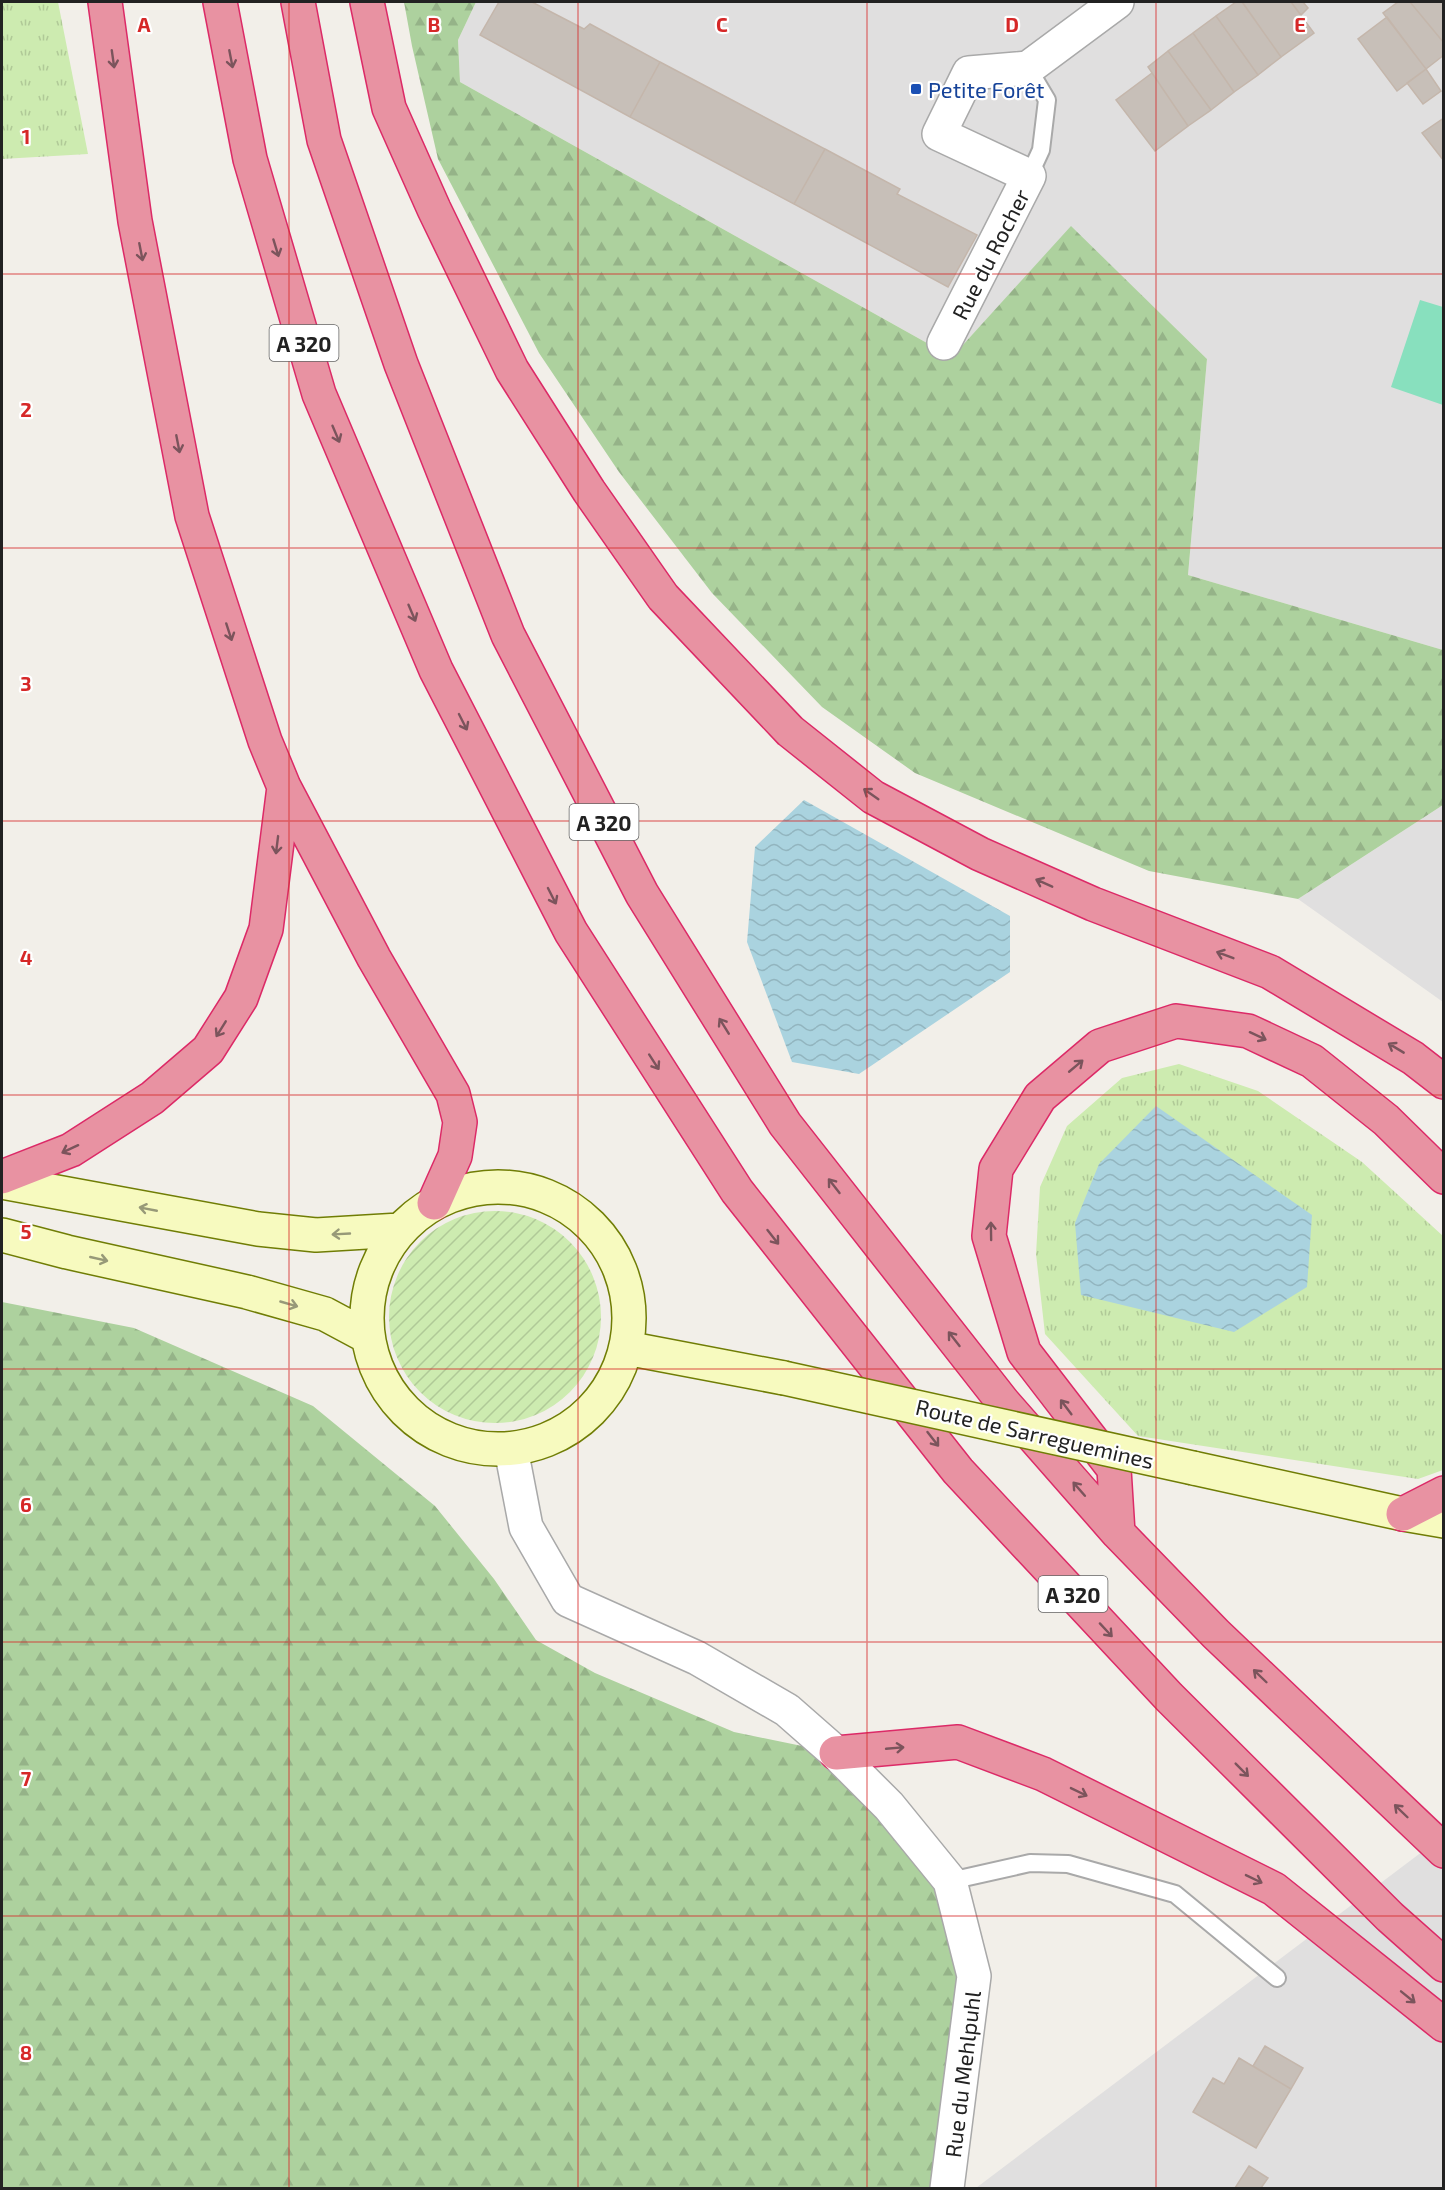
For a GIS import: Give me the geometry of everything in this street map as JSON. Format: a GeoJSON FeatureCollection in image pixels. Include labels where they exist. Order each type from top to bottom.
{"type":"FeatureCollection","features":[{"type":"Feature","properties":{"kind":"highway"},"geometry":{"type":"LineString","coordinates":[[105,2],[135,220],[192,516],[265,741],[284,787],[374,958],[453,1094],[460,1122],[455,1156],[434,1203]]}},
{"type":"Feature","properties":{"kind":"highway","name":"A 320"},"geometry":{"type":"LineString","coordinates":[[220,2],[250,159],[319,394],[436,670],[571,932],[737,1191],[958,1471],[1169,1697],[1390,1917],[1443,1965]]}},
{"type":"Feature","properties":{"kind":"highway","name":"A 320"},"geometry":{"type":"LineString","coordinates":[[298,2],[324,140],[405,375],[508,635],[642,894],[785,1124],[1004,1402],[1118,1533],[1216,1634],[1443,1851]]}},
{"type":"Feature","properties":{"kind":"highway"},"geometry":{"type":"LineString","coordinates":[[366,2],[389,108],[434,209],[512,370],[589,491],[663,597],[790,731],[873,797],[980,854],[1082,900],[1270,972],[1413,1058],[1443,1082]]}},
{"type":"Feature","properties":{"kind":"highway"},"geometry":{"type":"LineString","coordinates":[[2,1177],[71,1150],[152,1098],[208,1050],[241,998],[266,929],[284,787]]}},
{"type":"Feature","properties":{"kind":"highway"},"geometry":{"type":"LineString","coordinates":[[1118,1533],[1114,1469],[1024,1352],[989,1236],[996,1169],[1040,1097],[1100,1046],[1176,1021],[1248,1031],[1312,1061],[1386,1120],[1443,1176]]}},
{"type":"Feature","properties":{"kind":"highway"},"geometry":{"type":"LineString","coordinates":[[1403,1514],[1443,1493]]}},
{"type":"Feature","properties":{"kind":"highway"},"geometry":{"type":"LineString","coordinates":[[836,1753],[958,1742],[1043,1774],[1274,1889],[1443,2025]]}},
{"type":"Feature","properties":{"kind":"main road"},"geometry":{"type":"LineString","coordinates":[[2,1182],[258,1229],[316,1235],[400,1230]]}},
{"type":"Feature","properties":{"kind":"main road"},"geometry":{"type":"LineString","coordinates":[[496,1188],[518,1188],[559,1201],[594,1227],[617,1263],[628,1305],[626,1348],[611,1386],[584,1417],[550,1439],[510,1449],[470,1447],[432,1433],[401,1408],[379,1375],[368,1337],[367,1308],[372,1280],[383,1254],[400,1230],[434,1203],[475,1189],[496,1188]]}},
{"type":"Feature","properties":{"kind":"main road"},"geometry":{"type":"LineString","coordinates":[[2,1235],[280,1301],[325,1314],[368,1337]]}},
{"type":"Feature","properties":{"kind":"main road","name":"Route de Sarreguemines"},"geometry":{"type":"LineString","coordinates":[[626,1348],[784,1378],[1443,1521]]}},
{"type":"Feature","properties":{"kind":"street"},"geometry":{"type":"LineString","coordinates":[[1028,68],[1117,2]]}},
{"type":"Feature","properties":{"kind":"street","name":"Rue du Rocher"},"geometry":{"type":"LineString","coordinates":[[944,344],[1029,176],[939,134],[969,73],[1028,68]]}},
{"type":"Feature","properties":{"kind":"street","name":"Rue du Mehlpuhl"},"geometry":{"type":"LineString","coordinates":[[510,1449],[526,1527],[568,1600],[697,1658],[787,1710],[836,1753],[889,1806],[950,1881],[974,1976],[947,2188]]}},
{"type":"Feature","properties":{"kind":"lane"},"geometry":{"type":"LineString","coordinates":[[1028,68],[1047,100],[1041,150],[1029,176]]}},
{"type":"Feature","properties":{"kind":"lane"},"geometry":{"type":"LineString","coordinates":[[2,1251],[67,1252]]}},
{"type":"Feature","properties":{"kind":"lane"},"geometry":{"type":"LineString","coordinates":[[950,1881],[1030,1863],[1068,1864],[1175,1894],[1277,1978]]}},
{"type":"Feature","properties":{"kind":"shaded area"},"geometry":{"type":"Polygon","coordinates":[[[476,2],[1443,2],[1443,650],[1188,575],[1207,359],[1071,227],[952,357],[460,82],[458,40],[476,2]]]}},
{"type":"Feature","properties":{"kind":"shaded area"},"geometry":{"type":"Polygon","coordinates":[[[1443,805],[1443,1002],[1298,899],[1443,805]]]}},
{"type":"Feature","properties":{"kind":"shaded area"},"geometry":{"type":"Polygon","coordinates":[[[1443,1836],[1443,2188],[976,2188],[1443,1836]]]}},
{"type":"Feature","properties":{"kind":"green space"},"geometry":{"type":"Polygon","coordinates":[[[2,2],[58,2],[88,154],[2,159],[2,2]]]}},
{"type":"Feature","properties":{"kind":"green space"},"geometry":{"type":"Polygon","coordinates":[[[404,2],[476,2],[458,40],[460,82],[952,357],[1071,226],[1207,359],[1188,575],[1443,650],[1443,805],[1298,899],[1149,871],[915,773],[822,707],[712,593],[619,472],[539,353],[438,159],[404,2]]]}},
{"type":"Feature","properties":{"kind":"green space"},"geometry":{"type":"Polygon","coordinates":[[[1420,300],[1443,307],[1443,405],[1391,387],[1420,300]]]}},
{"type":"Feature","properties":{"kind":"green space"},"geometry":{"type":"Polygon","coordinates":[[[1179,1064],[1258,1091],[1362,1162],[1443,1236],[1443,1470],[1418,1479],[1138,1436],[1045,1334],[1036,1254],[1040,1187],[1067,1126],[1122,1078],[1179,1064]]]}},
{"type":"Feature","properties":{"kind":"green space"},"geometry":{"type":"Polygon","coordinates":[[[495,1211],[516,1213],[535,1219],[554,1229],[570,1242],[583,1258],[593,1277],[599,1296],[601,1317],[599,1338],[593,1357],[583,1376],[570,1392],[554,1405],[535,1415],[516,1421],[495,1423],[474,1421],[455,1415],[436,1405],[420,1392],[407,1376],[397,1357],[391,1338],[389,1317],[391,1296],[397,1277],[407,1258],[420,1242],[436,1229],[455,1219],[474,1213],[495,1211]]]}},
{"type":"Feature","properties":{"kind":"green space"},"geometry":{"type":"Polygon","coordinates":[[[2,1302],[134,1328],[313,1406],[435,1506],[494,1579],[536,1640],[595,1673],[734,1732],[836,1753],[950,1881],[974,1976],[947,2188],[2,2188],[2,1302]]]}},
{"type":"Feature","properties":{"kind":"water"},"geometry":{"type":"Polygon","coordinates":[[[804,800],[1010,916],[1010,972],[859,1074],[792,1062],[747,942],[755,847],[804,800]]]}},
{"type":"Feature","properties":{"kind":"water"},"geometry":{"type":"Polygon","coordinates":[[[1156,1106],[1312,1215],[1307,1287],[1234,1332],[1081,1295],[1075,1223],[1099,1164],[1156,1106]]]}},
{"type":"Feature","properties":{"kind":"building"},"geometry":{"type":"Polygon","coordinates":[[[499,2],[532,2],[584,29],[590,24],[660,62],[630,117],[480,35],[499,2]]]}},
{"type":"Feature","properties":{"kind":"building"},"geometry":{"type":"Polygon","coordinates":[[[1236,2],[1242,2],[1281,57],[1258,75],[1216,16],[1236,2]]]}},
{"type":"Feature","properties":{"kind":"building"},"geometry":{"type":"Polygon","coordinates":[[[1244,2],[1291,2],[1314,33],[1281,57],[1244,2]]]}},
{"type":"Feature","properties":{"kind":"building"},"geometry":{"type":"Polygon","coordinates":[[[1291,2],[1303,2],[1308,8],[1301,15],[1291,2]]]}},
{"type":"Feature","properties":{"kind":"building"},"geometry":{"type":"Polygon","coordinates":[[[1398,2],[1410,2],[1444,43],[1444,55],[1426,69],[1383,13],[1398,2]]]}},
{"type":"Feature","properties":{"kind":"building"},"geometry":{"type":"Polygon","coordinates":[[[1410,2],[1444,2],[1444,43],[1410,2]]]}},
{"type":"Feature","properties":{"kind":"building"},"geometry":{"type":"Polygon","coordinates":[[[1216,16],[1258,75],[1234,92],[1193,33],[1216,16]]]}},
{"type":"Feature","properties":{"kind":"building"},"geometry":{"type":"Polygon","coordinates":[[[1387,17],[1426,69],[1397,91],[1358,39],[1387,17]]]}},
{"type":"Feature","properties":{"kind":"building"},"geometry":{"type":"Polygon","coordinates":[[[1193,33],[1234,92],[1211,110],[1168,51],[1193,33]]]}},
{"type":"Feature","properties":{"kind":"building"},"geometry":{"type":"Polygon","coordinates":[[[1168,51],[1211,110],[1188,126],[1148,67],[1168,51]]]}},
{"type":"Feature","properties":{"kind":"building"},"geometry":{"type":"Polygon","coordinates":[[[660,62],[825,149],[794,204],[630,117],[660,62]]]}},
{"type":"Feature","properties":{"kind":"building"},"geometry":{"type":"Polygon","coordinates":[[[1426,69],[1441,91],[1423,104],[1407,83],[1426,69]]]}},
{"type":"Feature","properties":{"kind":"building"},"geometry":{"type":"Polygon","coordinates":[[[1152,73],[1188,126],[1155,151],[1116,100],[1152,73]]]}},
{"type":"Feature","properties":{"kind":"building"},"geometry":{"type":"Polygon","coordinates":[[[1444,118],[1444,161],[1422,133],[1444,118]]]}},
{"type":"Feature","properties":{"kind":"building"},"geometry":{"type":"Polygon","coordinates":[[[825,149],[900,189],[897,194],[977,235],[948,287],[794,204],[825,149]]]}},
{"type":"Feature","properties":{"kind":"building"},"geometry":{"type":"Polygon","coordinates":[[[1265,2046],[1303,2068],[1291,2089],[1253,2066],[1265,2046]]]}},
{"type":"Feature","properties":{"kind":"building"},"geometry":{"type":"Polygon","coordinates":[[[1239,2058],[1291,2089],[1256,2148],[1193,2112],[1213,2078],[1224,2084],[1239,2058]]]}},
{"type":"Feature","properties":{"kind":"building"},"geometry":{"type":"Polygon","coordinates":[[[1249,2166],[1268,2178],[1261,2188],[1235,2188],[1249,2166]]]}},
{"type":"Feature","properties":{"kind":"place","name":"Petite Forêt"},"geometry":{"type":"Point","coordinates":[916,89]}}]}
